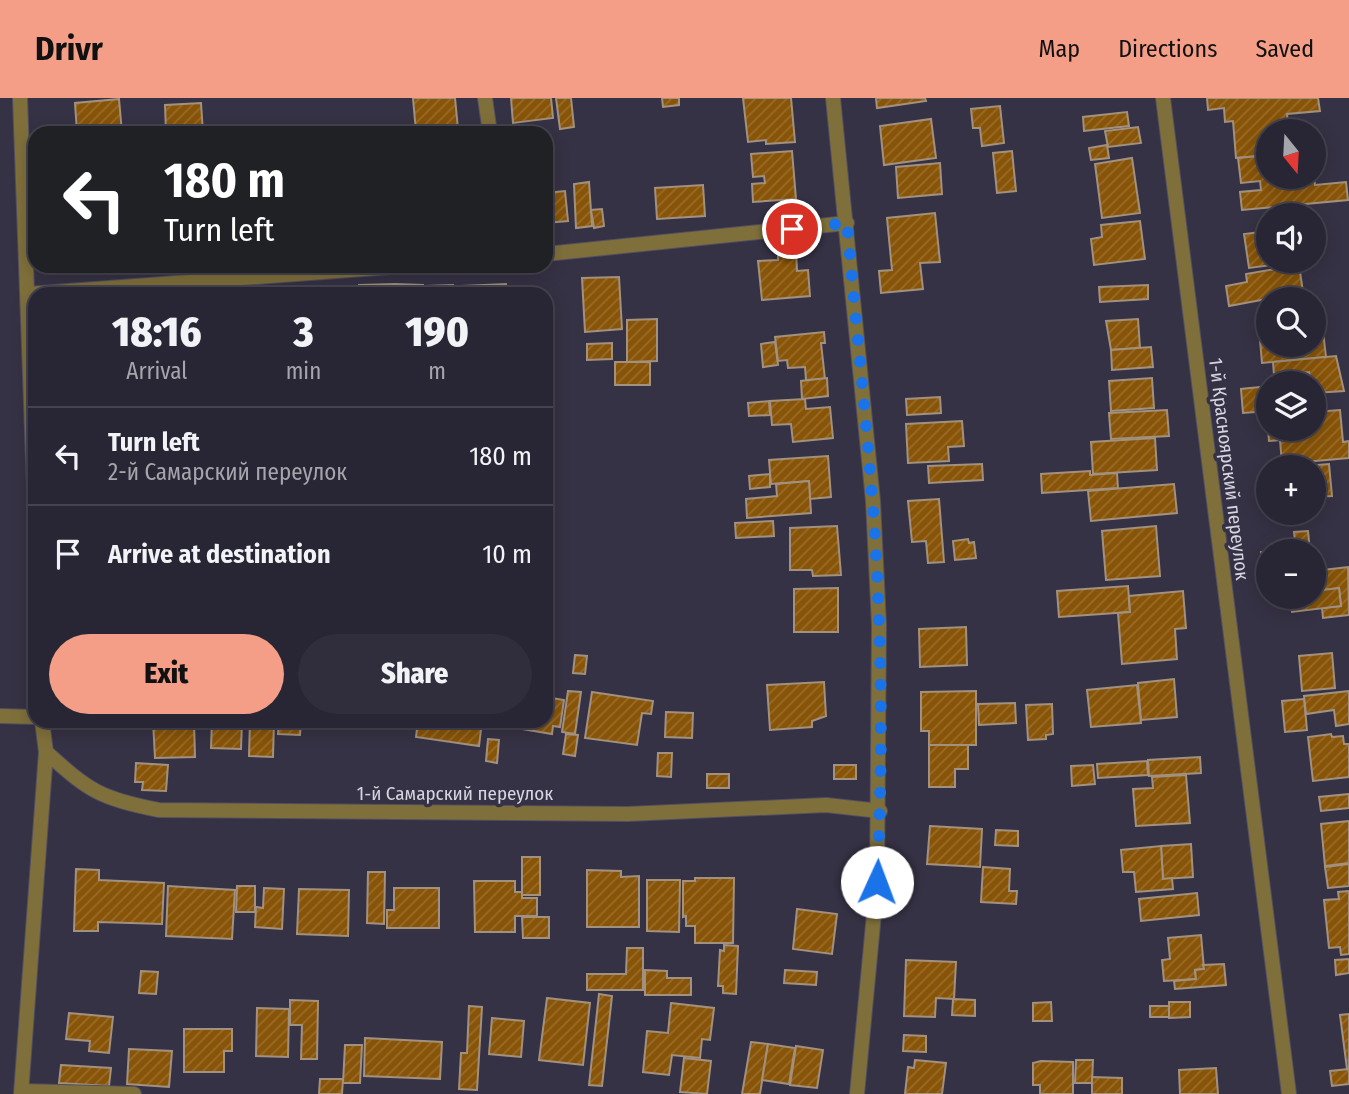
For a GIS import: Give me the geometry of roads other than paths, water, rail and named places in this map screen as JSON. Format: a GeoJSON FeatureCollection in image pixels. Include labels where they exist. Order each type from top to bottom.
{"type":"FeatureCollection","features":[{"type":"Feature","properties":{"kind":"street"},"geometry":{"type":"LineString","coordinates":[[20,98],[28,162]]}},
{"type":"Feature","properties":{"kind":"street"},"geometry":{"type":"LineString","coordinates":[[485,98],[489,126]]}},
{"type":"Feature","properties":{"kind":"street"},"geometry":{"type":"LineString","coordinates":[[833,98],[847,223],[877,572],[880,811],[877,882],[857,1094]]}},
{"type":"Feature","properties":{"kind":"street","name":"1-й Красноярский переулок"},"geometry":{"type":"LineString","coordinates":[[1163,98],[1289,1094]]}},
{"type":"Feature","properties":{"kind":"street"},"geometry":{"type":"LineString","coordinates":[[553,253],[847,223]]}},
{"type":"Feature","properties":{"kind":"street"},"geometry":{"type":"LineString","coordinates":[[112,287],[306,273]]}},
{"type":"Feature","properties":{"kind":"street"},"geometry":{"type":"LineString","coordinates":[[0,716],[28,717]]}},
{"type":"Feature","properties":{"kind":"street"},"geometry":{"type":"LineString","coordinates":[[42,728],[46,752],[22,1093],[134,1094]]}},
{"type":"Feature","properties":{"kind":"street","name":"1-й Самарский переулок"},"geometry":{"type":"LineString","coordinates":[[46,752],[83,785],[116,802],[159,810],[628,814],[827,805],[880,811]]}}]}
